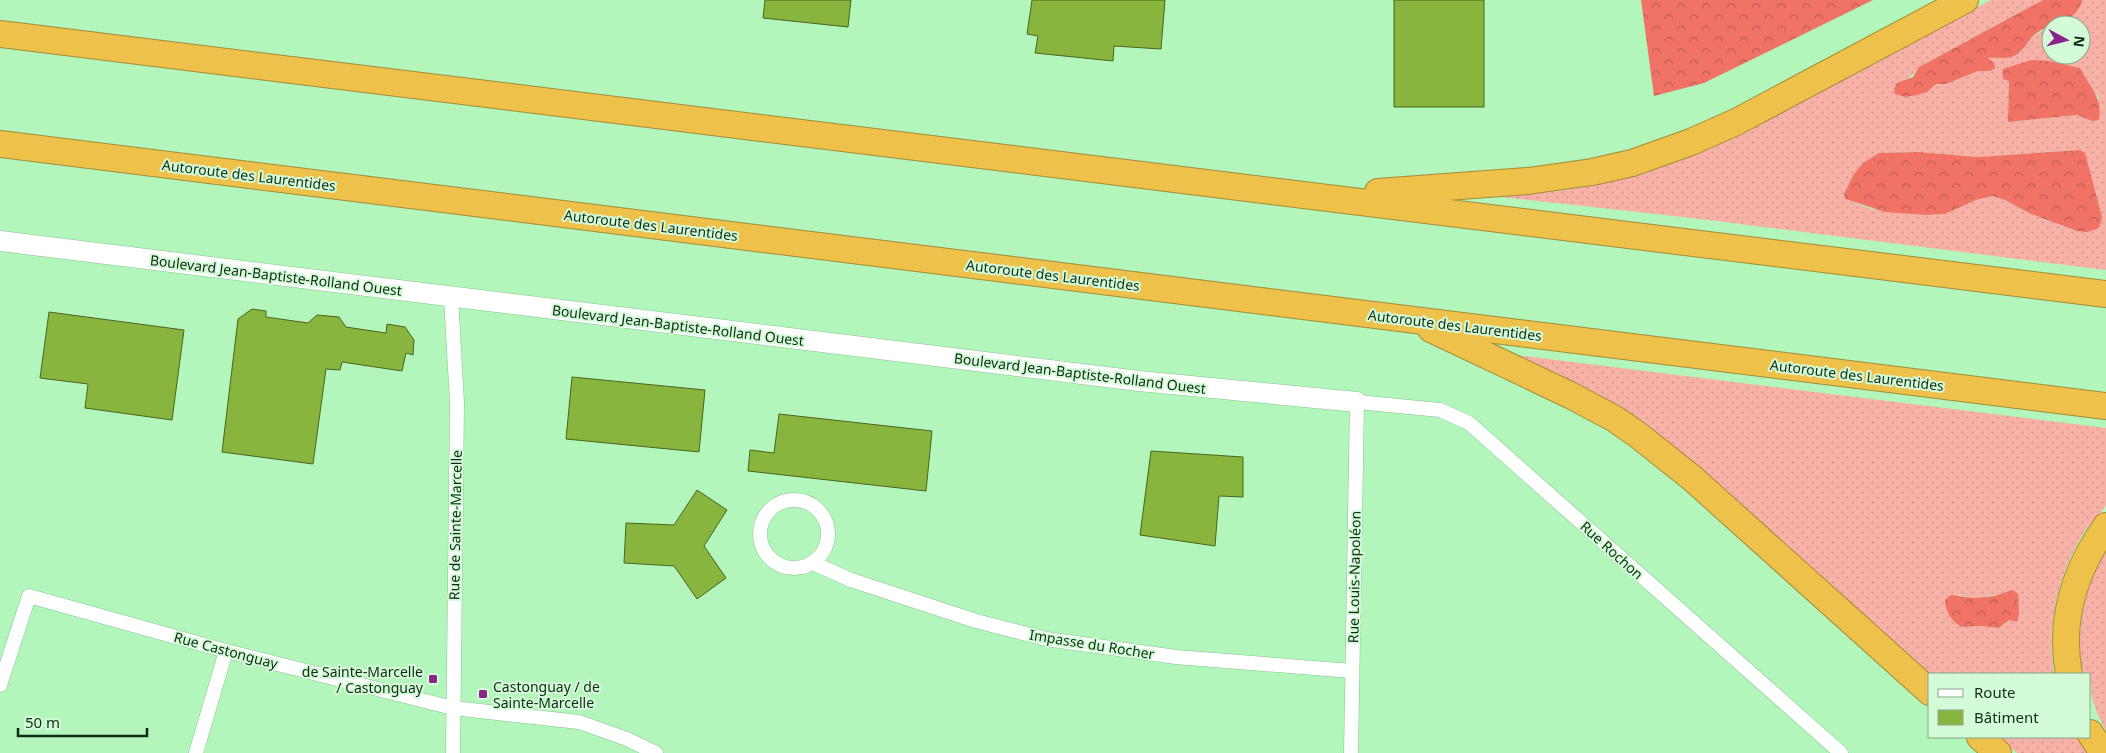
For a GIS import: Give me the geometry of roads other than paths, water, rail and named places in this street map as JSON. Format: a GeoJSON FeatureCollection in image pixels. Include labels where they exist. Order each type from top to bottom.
{"type":"FeatureCollection","features":[{"type":"Feature","properties":{"kind":"highway"},"geometry":{"type":"LineString","coordinates":[[1320,196],[1528,181],[1579,174],[1632,163],[1691,142],[1736,122],[1965,0]]}},
{"type":"Feature","properties":{"kind":"highway"},"geometry":{"type":"LineString","coordinates":[[0,34],[2106,294]]}},
{"type":"Feature","properties":{"kind":"highway","name":"Autoroute des Laurentides"},"geometry":{"type":"LineString","coordinates":[[0,144],[2106,406]]}},
{"type":"Feature","properties":{"kind":"highway"},"geometry":{"type":"LineString","coordinates":[[1410,319],[1570,395],[1615,419],[1638,435],[1692,478],[1928,690]]}},
{"type":"Feature","properties":{"kind":"highway"},"geometry":{"type":"LineString","coordinates":[[2069,673],[2065,629],[2072,590],[2087,557],[2106,526]]}},
{"type":"Feature","properties":{"kind":"highway"},"geometry":{"type":"LineString","coordinates":[[2091,735],[2103,753]]}},
{"type":"Feature","properties":{"kind":"highway"},"geometry":{"type":"LineString","coordinates":[[1981,738],[1998,753]]}},
{"type":"Feature","properties":{"kind":"street","name":"Boulevard Jean-Baptiste-Rolland Ouest"},"geometry":{"type":"LineString","coordinates":[[0,241],[451,298],[1139,381],[1357,402]]}},
{"type":"Feature","properties":{"kind":"street","name":"Rue de Sainte-Marcelle"},"geometry":{"type":"LineString","coordinates":[[451,298],[457,403],[453,753]]}},
{"type":"Feature","properties":{"kind":"street","name":"Rue Louis-Napoléon"},"geometry":{"type":"LineString","coordinates":[[1351,753],[1357,402]]}},
{"type":"Feature","properties":{"kind":"street","name":"Rue Rochon"},"geometry":{"type":"LineString","coordinates":[[1357,402],[1440,410],[1469,423],[1841,753]]}},
{"type":"Feature","properties":{"kind":"street"},"geometry":{"type":"LineString","coordinates":[[801,500],[812,504],[823,517],[828,533],[827,545],[813,563],[803,567],[781,566],[771,560],[764,551],[760,541],[763,519],[769,510],[778,503],[801,500]]}},
{"type":"Feature","properties":{"kind":"street","name":"Impasse du Rocher"},"geometry":{"type":"LineString","coordinates":[[813,563],[850,580],[976,621],[1046,639],[1176,657],[1352,671]]}},
{"type":"Feature","properties":{"kind":"street","name":"Rue Castonguay"},"geometry":{"type":"LineString","coordinates":[[0,684],[29,596],[226,651],[453,708],[580,722],[627,739],[656,753]]}},
{"type":"Feature","properties":{"kind":"street"},"geometry":{"type":"LineString","coordinates":[[196,753],[226,651]]}},
{"type":"Feature","properties":{"kind":"place","name":"de Sainte-Marcelle / Castonguay"},"geometry":{"type":"Point","coordinates":[433,679]}},
{"type":"Feature","properties":{"kind":"place","name":"Castonguay / de Sainte-Marcelle"},"geometry":{"type":"Point","coordinates":[483,694]}}]}
